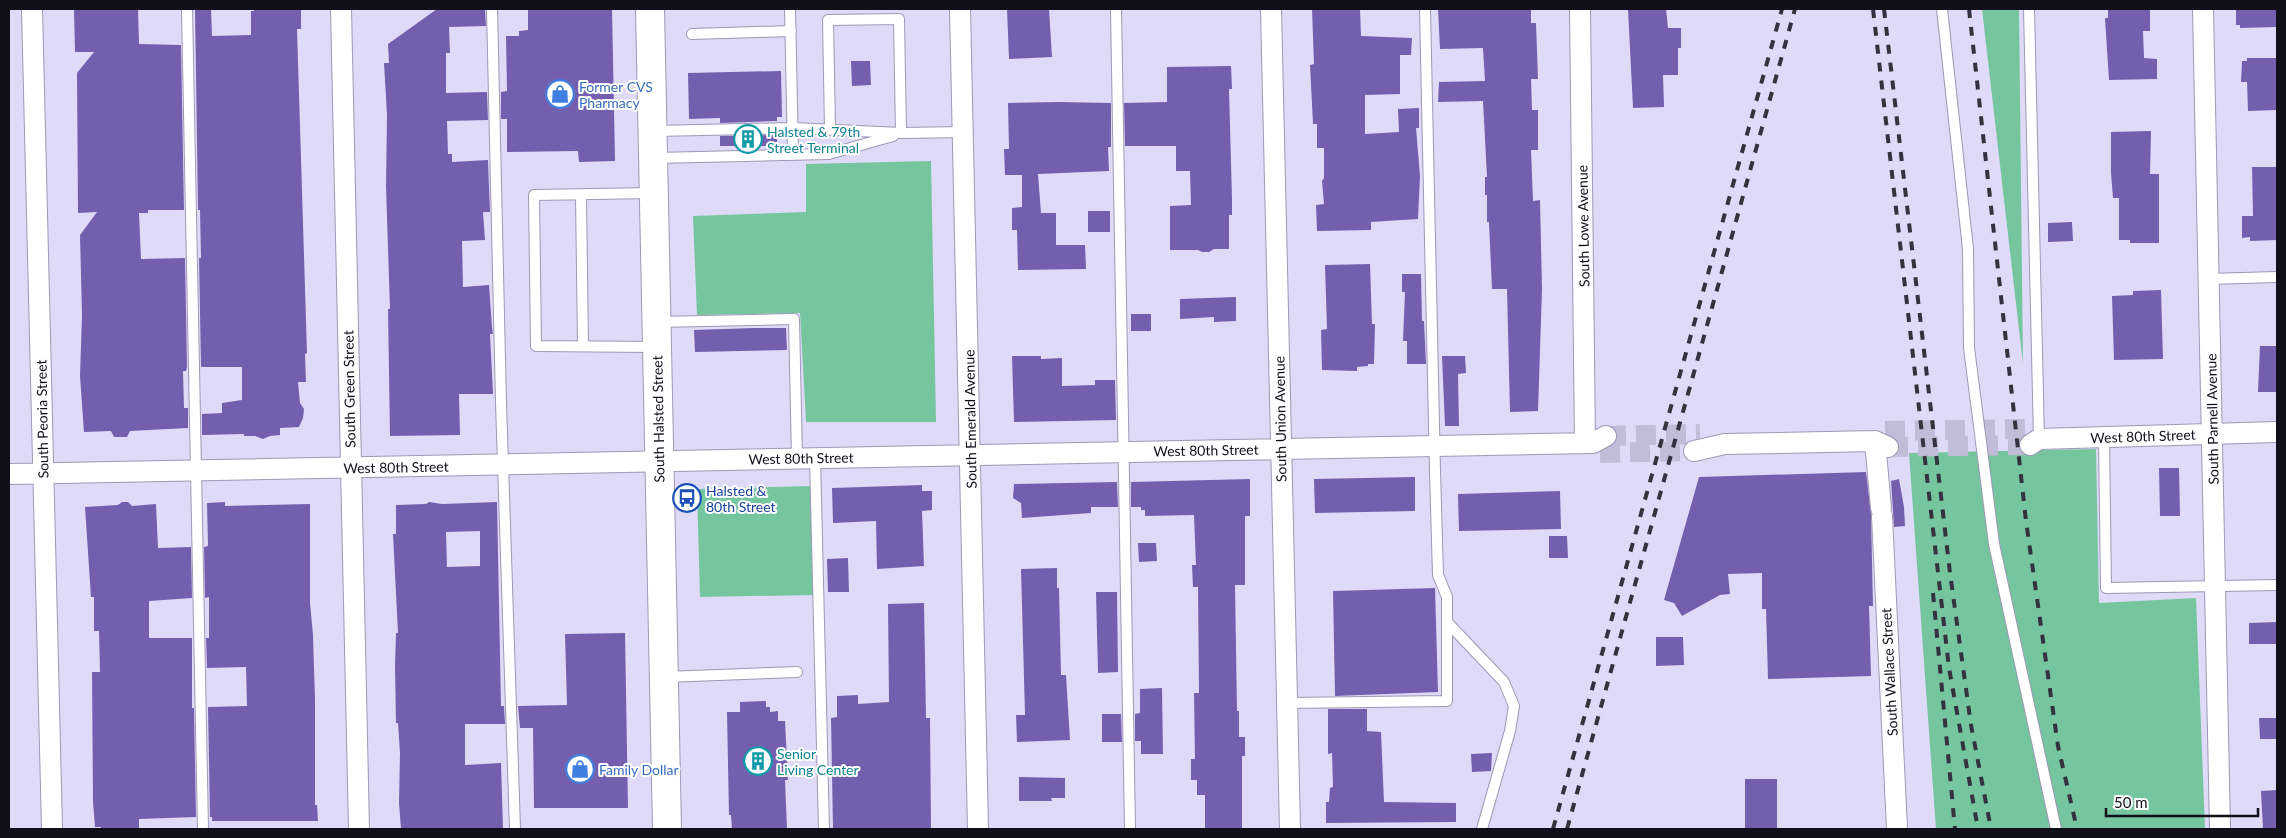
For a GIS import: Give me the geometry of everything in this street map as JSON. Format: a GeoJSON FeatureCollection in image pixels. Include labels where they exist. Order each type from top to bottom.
{"type":"FeatureCollection","features":[{"type":"Feature","properties":{"kind":"main road","name":"South Halsted Street"},"geometry":{"type":"LineString","coordinates":[[650,9],[667,829]]}},
{"type":"Feature","properties":{"kind":"street","name":"South Peoria Street"},"geometry":{"type":"LineString","coordinates":[[32,9],[52,829]]}},
{"type":"Feature","properties":{"kind":"street","name":"South Green Street"},"geometry":{"type":"LineString","coordinates":[[341,9],[359,829]]}},
{"type":"Feature","properties":{"kind":"street","name":"South Emerald Avenue"},"geometry":{"type":"LineString","coordinates":[[960,9],[978,829]]}},
{"type":"Feature","properties":{"kind":"street","name":"South Union Avenue"},"geometry":{"type":"LineString","coordinates":[[1271,9],[1290,829]]}},
{"type":"Feature","properties":{"kind":"street","name":"South Lowe Avenue"},"geometry":{"type":"LineString","coordinates":[[1580,9],[1596,443]]}},
{"type":"Feature","properties":{"kind":"street","name":"South Parnell Avenue"},"geometry":{"type":"LineString","coordinates":[[2203,9],[2220,829]]}},
{"type":"Feature","properties":{"kind":"street","name":"West 80th Street"},"geometry":{"type":"LineString","coordinates":[[2032,437],[2277,432]]}},
{"type":"Feature","properties":{"kind":"street","name":"South Wallace Street"},"geometry":{"type":"LineString","coordinates":[[1697,442],[1725,444],[1883,440],[1881,512],[1897,829]]}},
{"type":"Feature","properties":{"kind":"street","name":"West 80th Street"},"geometry":{"type":"LineString","coordinates":[[9,474],[1596,443]]}},
{"type":"Feature","properties":{"kind":"lane"},"geometry":{"type":"LineString","coordinates":[[187,9],[203,829]]}},
{"type":"Feature","properties":{"kind":"lane"},"geometry":{"type":"LineString","coordinates":[[492,9],[501,403],[515,829]]}},
{"type":"Feature","properties":{"kind":"lane"},"geometry":{"type":"LineString","coordinates":[[790,9],[793,155]]}},
{"type":"Feature","properties":{"kind":"lane"},"geometry":{"type":"LineString","coordinates":[[1116,9],[1130,829]]}},
{"type":"Feature","properties":{"kind":"lane"},"geometry":{"type":"LineString","coordinates":[[1287,703],[1447,701],[1447,597],[1438,575],[1434,446],[1426,9]]}},
{"type":"Feature","properties":{"kind":"lane"},"geometry":{"type":"LineString","coordinates":[[1942,9],[1968,249],[1969,348],[1994,544],[2056,829]]}},
{"type":"Feature","properties":{"kind":"lane"},"geometry":{"type":"LineString","coordinates":[[2029,9],[2032,437]]}},
{"type":"Feature","properties":{"kind":"lane"},"geometry":{"type":"LineString","coordinates":[[830,129],[828,20],[900,19],[901,133]]}},
{"type":"Feature","properties":{"kind":"lane"},"geometry":{"type":"LineString","coordinates":[[692,34],[791,31]]}},
{"type":"Feature","properties":{"kind":"lane"},"geometry":{"type":"LineString","coordinates":[[653,131],[793,128],[901,133],[963,132]]}},
{"type":"Feature","properties":{"kind":"lane"},"geometry":{"type":"LineString","coordinates":[[653,158],[830,154],[901,133]]}},
{"type":"Feature","properties":{"kind":"lane"},"geometry":{"type":"LineString","coordinates":[[654,193],[534,195],[536,346],[583,346],[656,334],[794,319],[806,458],[824,829]]}},
{"type":"Feature","properties":{"kind":"lane"},"geometry":{"type":"LineString","coordinates":[[581,195],[583,346]]}},
{"type":"Feature","properties":{"kind":"lane"},"geometry":{"type":"LineString","coordinates":[[2209,279],[2277,278]]}},
{"type":"Feature","properties":{"kind":"lane"},"geometry":{"type":"LineString","coordinates":[[2104,437],[2106,588],[2277,585]]}},
{"type":"Feature","properties":{"kind":"lane"},"geometry":{"type":"LineString","coordinates":[[1447,622],[1504,682],[1514,706],[1510,731],[1482,829]]}},
{"type":"Feature","properties":{"kind":"lane"},"geometry":{"type":"LineString","coordinates":[[664,677],[797,672]]}},
{"type":"Feature","properties":{"kind":"green space"},"geometry":{"type":"Polygon","coordinates":[[[1982,9],[2019,9],[2023,364],[1982,9]]]}},
{"type":"Feature","properties":{"kind":"green space"},"geometry":{"type":"Polygon","coordinates":[[[931,161],[936,422],[806,422],[800,313],[697,315],[693,216],[806,212],[806,164],[931,161]]]}},
{"type":"Feature","properties":{"kind":"green space"},"geometry":{"type":"Polygon","coordinates":[[[2096,449],[2099,603],[2196,598],[2205,829],[1936,829],[1909,453],[2096,449]]]}},
{"type":"Feature","properties":{"kind":"green space"},"geometry":{"type":"Polygon","coordinates":[[[810,486],[813,595],[700,597],[697,489],[810,486]]]}},
{"type":"Feature","properties":{"kind":"building"},"geometry":{"type":"Polygon","coordinates":[[[74,9],[138,9],[139,44],[181,45],[184,210],[148,210],[148,213],[139,213],[141,259],[185,258],[187,367],[186,371],[183,371],[184,408],[188,408],[188,428],[130,431],[127,437],[114,437],[111,431],[84,432],[80,376],[82,315],[80,235],[97,212],[78,213],[77,73],[94,52],[75,52],[74,9]]]}},
{"type":"Feature","properties":{"kind":"building"},"geometry":{"type":"Polygon","coordinates":[[[195,9],[211,9],[212,36],[251,35],[251,11],[254,11],[254,9],[301,9],[301,29],[297,29],[307,353],[305,354],[306,382],[298,382],[300,403],[304,409],[299,427],[280,428],[280,435],[263,439],[255,436],[244,436],[244,434],[202,435],[202,414],[222,413],[222,403],[242,400],[242,367],[201,367],[199,258],[201,258],[200,210],[198,210],[195,9]]]}},
{"type":"Feature","properties":{"kind":"building"},"geometry":{"type":"Polygon","coordinates":[[[437,9],[485,9],[486,26],[449,27],[450,53],[446,53],[446,93],[487,92],[488,120],[447,121],[448,154],[452,154],[452,162],[488,160],[490,212],[483,212],[485,240],[462,241],[463,287],[489,285],[493,334],[490,334],[493,394],[459,394],[460,435],[390,436],[388,309],[390,309],[386,186],[387,115],[384,63],[389,63],[388,44],[437,9]]]}},
{"type":"Feature","properties":{"kind":"building","name":"Former CVS Pharmacy"},"geometry":{"type":"Polygon","coordinates":[[[528,9],[612,9],[615,161],[579,162],[578,151],[507,152],[507,119],[501,119],[501,92],[507,91],[506,36],[519,36],[519,31],[528,30],[528,9]]]}},
{"type":"Feature","properties":{"kind":"building"},"geometry":{"type":"Polygon","coordinates":[[[1007,9],[1049,9],[1052,57],[1009,59],[1007,9]]]}},
{"type":"Feature","properties":{"kind":"building"},"geometry":{"type":"Polygon","coordinates":[[[1312,9],[1360,9],[1361,36],[1412,38],[1411,55],[1400,55],[1400,94],[1365,95],[1365,134],[1399,132],[1398,109],[1419,108],[1419,128],[1416,128],[1420,176],[1418,219],[1371,222],[1371,230],[1317,231],[1316,205],[1324,204],[1322,181],[1324,178],[1324,148],[1317,148],[1317,124],[1313,124],[1310,65],[1314,64],[1312,9]]]}},
{"type":"Feature","properties":{"kind":"building"},"geometry":{"type":"Polygon","coordinates":[[[1438,9],[1531,9],[1531,23],[1536,23],[1538,79],[1531,79],[1532,110],[1538,110],[1538,150],[1531,150],[1533,201],[1540,200],[1542,289],[1538,411],[1510,412],[1507,289],[1492,289],[1487,195],[1485,195],[1485,177],[1487,177],[1483,101],[1438,102],[1439,82],[1485,81],[1483,48],[1440,49],[1438,9]]]}},
{"type":"Feature","properties":{"kind":"building"},"geometry":{"type":"Polygon","coordinates":[[[1628,9],[1666,9],[1668,28],[1681,28],[1681,48],[1678,48],[1678,75],[1663,75],[1664,107],[1633,108],[1628,9]]]}},
{"type":"Feature","properties":{"kind":"building"},"geometry":{"type":"Polygon","coordinates":[[[2108,9],[2150,9],[2150,31],[2143,31],[2144,58],[2157,59],[2157,79],[2109,80],[2105,18],[2108,18],[2108,9]]]}},
{"type":"Feature","properties":{"kind":"building"},"geometry":{"type":"Polygon","coordinates":[[[2236,9],[2277,9],[2277,27],[2240,28],[2240,25],[2236,25],[2236,9]]]}},
{"type":"Feature","properties":{"kind":"building"},"geometry":{"type":"Polygon","coordinates":[[[2247,58],[2277,58],[2277,110],[2248,111],[2247,82],[2241,82],[2242,61],[2247,61],[2247,58]]]}},
{"type":"Feature","properties":{"kind":"building"},"geometry":{"type":"Polygon","coordinates":[[[851,61],[870,61],[871,85],[852,86],[851,61]]]}},
{"type":"Feature","properties":{"kind":"building"},"geometry":{"type":"Polygon","coordinates":[[[1231,66],[1232,89],[1229,89],[1232,215],[1229,215],[1229,249],[1214,249],[1209,252],[1170,250],[1170,206],[1191,205],[1190,171],[1176,171],[1176,146],[1125,146],[1124,103],[1167,102],[1167,67],[1231,66]]]}},
{"type":"Feature","properties":{"kind":"building"},"geometry":{"type":"Polygon","coordinates":[[[781,71],[782,117],[777,117],[777,121],[720,123],[720,118],[689,119],[688,73],[781,71]]]}},
{"type":"Feature","properties":{"kind":"building"},"geometry":{"type":"Polygon","coordinates":[[[1008,103],[1111,103],[1111,147],[1108,147],[1109,171],[1038,174],[1041,213],[1056,213],[1056,245],[1085,245],[1086,269],[1018,270],[1017,230],[1012,230],[1012,208],[1022,207],[1022,175],[1005,175],[1004,149],[1009,149],[1008,103]]]}},
{"type":"Feature","properties":{"kind":"building"},"geometry":{"type":"Polygon","coordinates":[[[2151,131],[2150,174],[2159,174],[2159,243],[2130,243],[2130,240],[2119,240],[2119,198],[2113,198],[2111,132],[2151,131]]]}},
{"type":"Feature","properties":{"kind":"building","name":"Halsted & 79th Street Terminal"},"geometry":{"type":"Polygon","coordinates":[[[777,135],[777,146],[720,146],[720,136],[777,135]]]}},
{"type":"Feature","properties":{"kind":"building"},"geometry":{"type":"Polygon","coordinates":[[[2252,167],[2277,167],[2277,240],[2250,241],[2250,237],[2242,238],[2242,216],[2253,216],[2252,167]]]}},
{"type":"Feature","properties":{"kind":"building"},"geometry":{"type":"Polygon","coordinates":[[[1088,211],[1110,211],[1110,232],[1088,232],[1088,211]]]}},
{"type":"Feature","properties":{"kind":"building"},"geometry":{"type":"Polygon","coordinates":[[[2072,222],[2073,241],[2048,242],[2048,223],[2072,222]]]}},
{"type":"Feature","properties":{"kind":"building"},"geometry":{"type":"Polygon","coordinates":[[[1370,264],[1372,324],[1375,324],[1374,364],[1357,367],[1357,371],[1322,370],[1321,330],[1327,329],[1325,265],[1370,264]]]}},
{"type":"Feature","properties":{"kind":"building"},"geometry":{"type":"Polygon","coordinates":[[[1402,274],[1421,274],[1422,321],[1424,321],[1426,364],[1407,364],[1407,341],[1403,341],[1405,292],[1402,292],[1402,274]]]}},
{"type":"Feature","properties":{"kind":"building"},"geometry":{"type":"Polygon","coordinates":[[[2161,290],[2163,359],[2114,360],[2112,296],[2133,295],[2133,291],[2161,290]]]}},
{"type":"Feature","properties":{"kind":"building"},"geometry":{"type":"Polygon","coordinates":[[[1236,297],[1236,321],[1214,322],[1214,317],[1180,319],[1180,299],[1236,297]]]}},
{"type":"Feature","properties":{"kind":"building"},"geometry":{"type":"Polygon","coordinates":[[[1131,314],[1151,314],[1151,331],[1131,331],[1131,314]]]}},
{"type":"Feature","properties":{"kind":"building"},"geometry":{"type":"Polygon","coordinates":[[[786,328],[787,350],[695,352],[694,330],[786,328]]]}},
{"type":"Feature","properties":{"kind":"building"},"geometry":{"type":"Polygon","coordinates":[[[2260,346],[2277,346],[2277,392],[2258,392],[2260,346]]]}},
{"type":"Feature","properties":{"kind":"building"},"geometry":{"type":"Polygon","coordinates":[[[1012,356],[1041,356],[1041,359],[1062,358],[1062,386],[1095,385],[1095,380],[1115,380],[1116,420],[1014,422],[1012,356]]]}},
{"type":"Feature","properties":{"kind":"building"},"geometry":{"type":"Polygon","coordinates":[[[1442,356],[1465,356],[1466,373],[1458,374],[1459,426],[1445,426],[1442,356]]]}},
{"type":"Feature","properties":{"kind":"building"},"geometry":{"type":"Polygon","coordinates":[[[2159,468],[2179,468],[2180,516],[2160,516],[2159,468]]]}},
{"type":"Feature","properties":{"kind":"building"},"geometry":{"type":"Polygon","coordinates":[[[1866,472],[1871,514],[1873,606],[1869,606],[1871,676],[1768,679],[1766,609],[1762,609],[1762,573],[1728,574],[1730,594],[1720,595],[1682,616],[1674,603],[1664,600],[1699,477],[1866,472]]]}},
{"type":"Feature","properties":{"kind":"building"},"geometry":{"type":"Polygon","coordinates":[[[1415,477],[1415,511],[1315,513],[1314,479],[1415,477]]]}},
{"type":"Feature","properties":{"kind":"building"},"geometry":{"type":"Polygon","coordinates":[[[1250,479],[1250,516],[1245,516],[1245,585],[1235,585],[1237,711],[1239,711],[1239,737],[1245,737],[1245,756],[1242,756],[1242,829],[1205,829],[1205,795],[1197,795],[1197,780],[1191,780],[1191,759],[1195,759],[1194,693],[1199,693],[1198,587],[1193,587],[1192,565],[1196,565],[1194,515],[1145,516],[1145,510],[1141,510],[1141,507],[1131,507],[1131,482],[1250,479]]]}},
{"type":"Feature","properties":{"kind":"building"},"geometry":{"type":"Polygon","coordinates":[[[1899,479],[1905,526],[1894,527],[1891,481],[1899,479]]]}},
{"type":"Feature","properties":{"kind":"building"},"geometry":{"type":"Polygon","coordinates":[[[1117,482],[1118,507],[1091,507],[1091,513],[1022,518],[1021,503],[1013,498],[1014,484],[1117,482]]]}},
{"type":"Feature","properties":{"kind":"building"},"geometry":{"type":"Polygon","coordinates":[[[922,485],[922,491],[932,491],[932,510],[922,511],[924,566],[877,569],[876,521],[833,523],[832,488],[922,485]]]}},
{"type":"Feature","properties":{"kind":"building"},"geometry":{"type":"Polygon","coordinates":[[[1560,491],[1561,529],[1459,531],[1458,494],[1560,491]]]}},
{"type":"Feature","properties":{"kind":"building"},"geometry":{"type":"Polygon","coordinates":[[[122,502],[128,502],[132,506],[156,504],[158,548],[191,547],[192,598],[149,601],[149,638],[192,638],[192,708],[194,708],[196,817],[139,819],[139,828],[101,829],[101,827],[95,827],[93,802],[92,672],[100,672],[99,631],[94,631],[94,597],[91,597],[85,507],[118,505],[122,502]]]}},
{"type":"Feature","properties":{"kind":"building"},"geometry":{"type":"Polygon","coordinates":[[[225,502],[225,506],[310,504],[310,603],[315,700],[315,805],[317,805],[318,821],[212,821],[212,817],[210,817],[208,707],[247,706],[246,667],[207,668],[206,638],[209,638],[209,597],[205,598],[204,547],[208,546],[207,503],[225,502]]]}},
{"type":"Feature","properties":{"kind":"building"},"geometry":{"type":"Polygon","coordinates":[[[429,502],[442,504],[497,502],[501,706],[504,706],[505,724],[465,724],[465,765],[501,763],[503,829],[401,829],[399,803],[400,753],[398,723],[396,723],[395,666],[396,633],[398,633],[393,534],[396,534],[396,505],[426,504],[429,502]],[[480,531],[446,532],[447,567],[480,566],[480,531]]]}},
{"type":"Feature","properties":{"kind":"building"},"geometry":{"type":"Polygon","coordinates":[[[1549,536],[1567,536],[1568,558],[1549,558],[1549,536]]]}},
{"type":"Feature","properties":{"kind":"building"},"geometry":{"type":"Polygon","coordinates":[[[1138,543],[1156,543],[1157,561],[1139,562],[1138,543]]]}},
{"type":"Feature","properties":{"kind":"building"},"geometry":{"type":"Polygon","coordinates":[[[848,558],[849,592],[828,592],[827,559],[848,558]]]}},
{"type":"Feature","properties":{"kind":"building"},"geometry":{"type":"Polygon","coordinates":[[[1057,568],[1061,675],[1066,675],[1070,740],[1017,742],[1016,715],[1025,715],[1021,569],[1057,568]]]}},
{"type":"Feature","properties":{"kind":"building"},"geometry":{"type":"Polygon","coordinates":[[[1435,588],[1438,692],[1335,696],[1333,591],[1435,588]]]}},
{"type":"Feature","properties":{"kind":"building"},"geometry":{"type":"Polygon","coordinates":[[[1096,592],[1117,592],[1118,672],[1098,673],[1096,592]]]}},
{"type":"Feature","properties":{"kind":"building"},"geometry":{"type":"Polygon","coordinates":[[[924,603],[926,718],[930,718],[931,828],[833,829],[831,718],[837,717],[837,696],[858,695],[858,704],[889,702],[888,604],[924,603]]]}},
{"type":"Feature","properties":{"kind":"building"},"geometry":{"type":"Polygon","coordinates":[[[2277,622],[2277,644],[2249,644],[2249,623],[2277,622]]]}},
{"type":"Feature","properties":{"kind":"building"},"geometry":{"type":"Polygon","coordinates":[[[625,633],[628,808],[534,808],[533,728],[520,728],[518,706],[567,705],[565,634],[625,633]]]}},
{"type":"Feature","properties":{"kind":"building"},"geometry":{"type":"Polygon","coordinates":[[[1656,637],[1683,637],[1684,665],[1656,666],[1656,637]]]}},
{"type":"Feature","properties":{"kind":"building"},"geometry":{"type":"Polygon","coordinates":[[[1162,688],[1163,754],[1141,754],[1141,741],[1135,741],[1135,714],[1140,713],[1140,689],[1162,688]]]}},
{"type":"Feature","properties":{"kind":"building","name":"Senior Living Center"},"geometry":{"type":"Polygon","coordinates":[[[766,701],[766,707],[770,707],[770,712],[778,711],[778,721],[785,721],[788,780],[785,780],[787,829],[732,829],[731,815],[729,815],[727,712],[740,712],[740,702],[766,701]]]}},
{"type":"Feature","properties":{"kind":"building"},"geometry":{"type":"Polygon","coordinates":[[[1328,709],[1367,709],[1367,731],[1381,732],[1384,802],[1456,803],[1456,822],[1326,823],[1326,802],[1329,802],[1330,788],[1333,787],[1332,753],[1328,754],[1328,709]]]}},
{"type":"Feature","properties":{"kind":"building"},"geometry":{"type":"Polygon","coordinates":[[[1102,714],[1121,714],[1122,742],[1102,742],[1102,714]]]}},
{"type":"Feature","properties":{"kind":"building"},"geometry":{"type":"Polygon","coordinates":[[[2259,718],[2277,718],[2277,739],[2260,739],[2259,718]]]}},
{"type":"Feature","properties":{"kind":"building"},"geometry":{"type":"Polygon","coordinates":[[[1492,753],[1491,771],[1472,772],[1471,754],[1492,753]]]}},
{"type":"Feature","properties":{"kind":"building"},"geometry":{"type":"Polygon","coordinates":[[[1019,777],[1065,778],[1065,798],[1051,798],[1052,801],[1019,801],[1019,777]]]}},
{"type":"Feature","properties":{"kind":"building"},"geometry":{"type":"Polygon","coordinates":[[[1745,779],[1777,779],[1777,829],[1745,829],[1745,779]]]}},
{"type":"Feature","properties":{"kind":"building"},"geometry":{"type":"Polygon","coordinates":[[[2277,790],[2277,829],[2263,829],[2261,791],[2277,790]]]}},
{"type":"Feature","properties":{"kind":"tunnel"},"geometry":{"type":"LineString","coordinates":[[1885,431],[2027,429]]}},
{"type":"Feature","properties":{"kind":"tunnel"},"geometry":{"type":"LineString","coordinates":[[1606,436],[1700,434]]}},
{"type":"Feature","properties":{"kind":"tunnel"},"geometry":{"type":"LineString","coordinates":[[1888,447],[2030,445]]}},
{"type":"Feature","properties":{"kind":"tunnel"},"geometry":{"type":"LineString","coordinates":[[1600,453],[1694,451]]}},
{"type":"Feature","properties":{"kind":"railway"},"geometry":{"type":"LineString","coordinates":[[1553,829],[1782,9]]}},
{"type":"Feature","properties":{"kind":"railway"},"geometry":{"type":"LineString","coordinates":[[1567,829],[1795,9]]}},
{"type":"Feature","properties":{"kind":"railway"},"geometry":{"type":"LineString","coordinates":[[1873,9],[1949,668],[1978,829]]}},
{"type":"Feature","properties":{"kind":"railway"},"geometry":{"type":"LineString","coordinates":[[1884,9],[1950,573],[1971,725],[1991,829]]}},
{"type":"Feature","properties":{"kind":"railway"},"geometry":{"type":"LineString","coordinates":[[1969,9],[2026,521],[2058,746],[2077,829]]}},
{"type":"Feature","properties":{"kind":"railway"},"geometry":{"type":"LineString","coordinates":[[1933,593],[1955,829]]}},
{"type":"Feature","properties":{"kind":"place","name":"Former CVS Pharmacy"},"geometry":{"type":"Point","coordinates":[560,94]}},
{"type":"Feature","properties":{"kind":"place","name":"Halsted & 79th Street Terminal"},"geometry":{"type":"Point","coordinates":[748,139]}},
{"type":"Feature","properties":{"kind":"place","name":"Halsted & 80th Street"},"geometry":{"type":"Point","coordinates":[687,498]}},
{"type":"Feature","properties":{"kind":"place","name":"Senior Living Center"},"geometry":{"type":"Point","coordinates":[758,761]}},
{"type":"Feature","properties":{"kind":"place","name":"Family Dollar"},"geometry":{"type":"Point","coordinates":[580,769]}}]}
